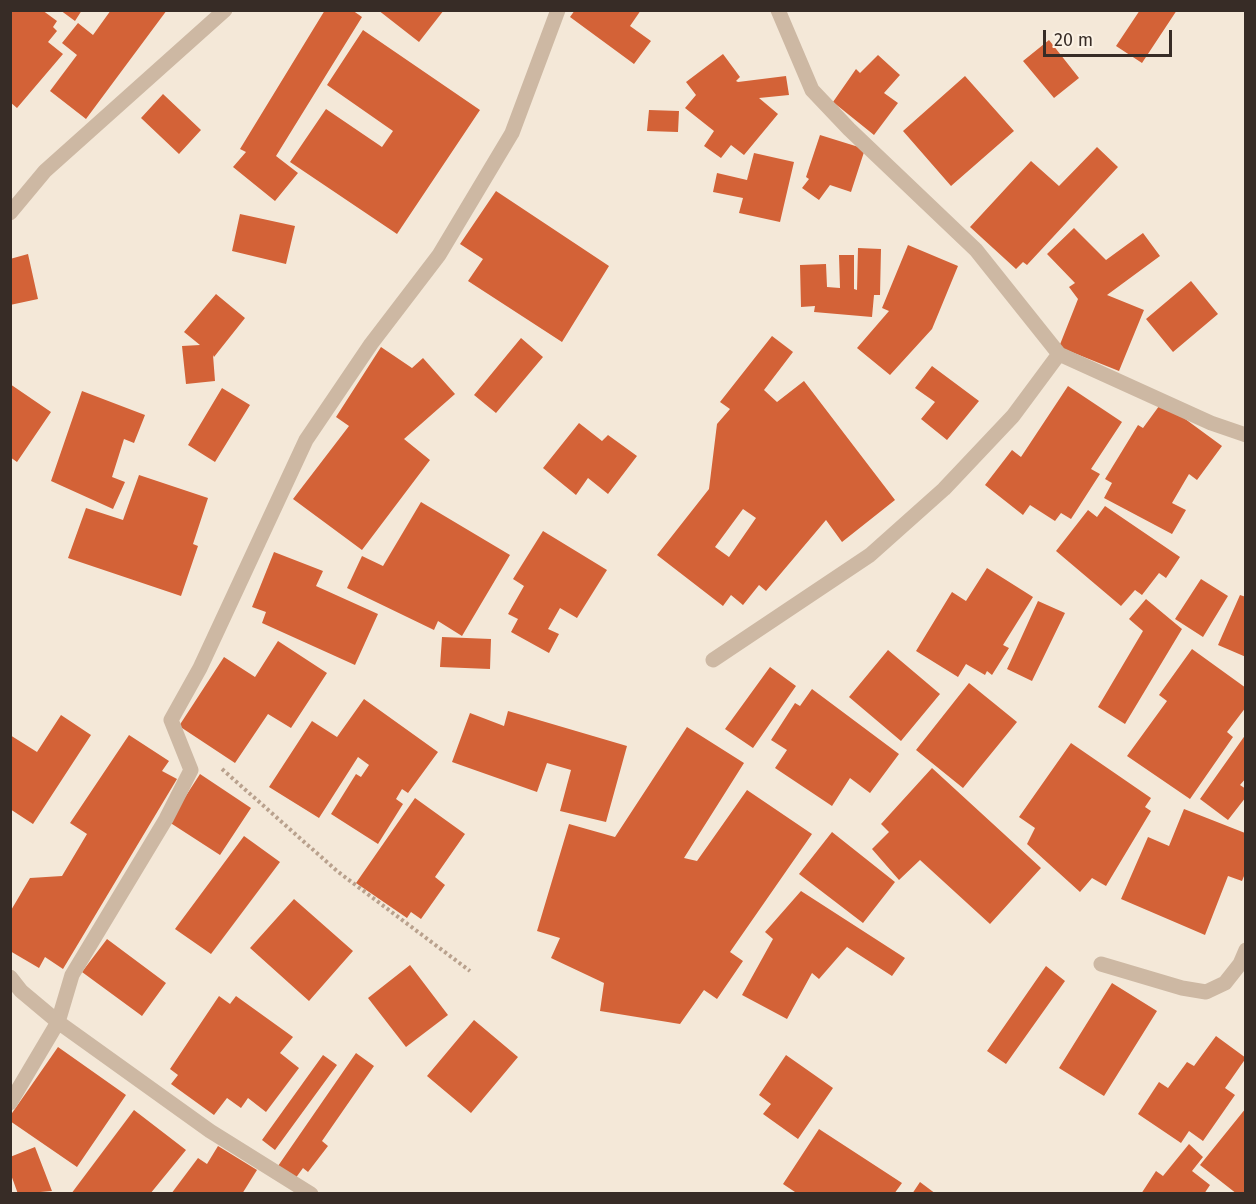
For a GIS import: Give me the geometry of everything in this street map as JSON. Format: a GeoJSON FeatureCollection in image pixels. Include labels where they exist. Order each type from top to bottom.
{"type":"FeatureCollection","features":[{"type":"Feature","properties":{"kind":"street"},"geometry":{"type":"LineString","coordinates":[[10,213],[45,171],[225,10]]}},
{"type":"Feature","properties":{"kind":"street"},"geometry":{"type":"LineString","coordinates":[[10,1103],[58,1022],[72,975],[166,819],[191,770],[171,720],[200,668],[301,450],[371,344],[439,255],[512,133],[558,10]]}},
{"type":"Feature","properties":{"kind":"street"},"geometry":{"type":"LineString","coordinates":[[778,10],[812,90],[849,129],[976,250],[1059,354],[1211,423],[1245,435]]}},
{"type":"Feature","properties":{"kind":"street"},"geometry":{"type":"LineString","coordinates":[[713,660],[870,555],[944,489],[1013,416],[1059,354]]}},
{"type":"Feature","properties":{"kind":"street"},"geometry":{"type":"LineString","coordinates":[[1101,964],[1182,988],[1206,992],[1225,983],[1240,964],[1245,950]]}},
{"type":"Feature","properties":{"kind":"street"},"geometry":{"type":"LineString","coordinates":[[10,976],[21,991],[58,1022],[210,1131],[311,1194]]}},
{"type":"Feature","properties":{"kind":"path"},"geometry":{"type":"LineString","coordinates":[[191,770],[222,769],[337,871],[470,971]]}},
{"type":"Feature","properties":{"kind":"building"},"geometry":{"type":"Polygon","coordinates":[[[10,10],[42,10],[57,21],[53,27],[57,31],[48,42],[63,54],[17,108],[10,102],[10,10]]]}},
{"type":"Feature","properties":{"kind":"building"},"geometry":{"type":"Polygon","coordinates":[[[60,10],[82,10],[75,21],[60,10]]]}},
{"type":"Feature","properties":{"kind":"building"},"geometry":{"type":"Polygon","coordinates":[[[111,10],[167,10],[86,119],[50,91],[77,55],[62,43],[78,23],[93,35],[111,10]]]}},
{"type":"Feature","properties":{"kind":"building"},"geometry":{"type":"Polygon","coordinates":[[[325,10],[352,10],[362,17],[276,156],[298,173],[275,201],[233,167],[246,152],[240,149],[325,10]]]}},
{"type":"Feature","properties":{"kind":"building"},"geometry":{"type":"Polygon","coordinates":[[[378,10],[444,10],[419,42],[378,10]]]}},
{"type":"Feature","properties":{"kind":"building"},"geometry":{"type":"Polygon","coordinates":[[[575,10],[641,10],[630,26],[651,41],[634,64],[570,17],[575,10]]]}},
{"type":"Feature","properties":{"kind":"building"},"geometry":{"type":"Polygon","coordinates":[[[1140,10],[1177,10],[1142,63],[1116,46],[1140,10]]]}},
{"type":"Feature","properties":{"kind":"building"},"geometry":{"type":"Polygon","coordinates":[[[363,30],[480,110],[397,234],[290,162],[326,109],[382,147],[393,131],[327,85],[363,30]]]}},
{"type":"Feature","properties":{"kind":"building"},"geometry":{"type":"Polygon","coordinates":[[[1049,40],[1079,78],[1054,98],[1023,61],[1049,40]]]}},
{"type":"Feature","properties":{"kind":"building"},"geometry":{"type":"Polygon","coordinates":[[[723,54],[740,77],[736,81],[786,76],[789,95],[759,98],[778,114],[744,155],[731,145],[721,158],[704,146],[714,131],[685,108],[696,95],[686,82],[723,54]]]}},
{"type":"Feature","properties":{"kind":"building"},"geometry":{"type":"Polygon","coordinates":[[[878,55],[900,75],[884,93],[898,103],[874,135],[833,102],[856,69],[860,73],[878,55]]]}},
{"type":"Feature","properties":{"kind":"building"},"geometry":{"type":"Polygon","coordinates":[[[965,76],[1014,131],[951,186],[903,131],[965,76]]]}},
{"type":"Feature","properties":{"kind":"building"},"geometry":{"type":"Polygon","coordinates":[[[163,94],[201,130],[179,154],[141,118],[163,94]]]}},
{"type":"Feature","properties":{"kind":"building"},"geometry":{"type":"Polygon","coordinates":[[[649,110],[679,111],[678,132],[647,131],[649,110]]]}},
{"type":"Feature","properties":{"kind":"building"},"geometry":{"type":"Polygon","coordinates":[[[820,135],[865,149],[851,192],[830,185],[819,200],[802,188],[809,179],[806,177],[820,135]]]}},
{"type":"Feature","properties":{"kind":"building"},"geometry":{"type":"Polygon","coordinates":[[[1097,147],[1118,167],[1027,265],[1023,262],[1016,269],[970,227],[1031,161],[1059,186],[1097,147]]]}},
{"type":"Feature","properties":{"kind":"building"},"geometry":{"type":"Polygon","coordinates":[[[754,153],[794,162],[780,222],[739,213],[743,198],[713,192],[717,173],[747,180],[754,153]]]}},
{"type":"Feature","properties":{"kind":"building"},"geometry":{"type":"Polygon","coordinates":[[[496,191],[609,266],[562,342],[468,281],[483,259],[460,244],[496,191]]]}},
{"type":"Feature","properties":{"kind":"building"},"geometry":{"type":"Polygon","coordinates":[[[240,214],[295,226],[286,264],[232,251],[240,214]]]}},
{"type":"Feature","properties":{"kind":"building"},"geometry":{"type":"Polygon","coordinates":[[[1074,228],[1106,260],[1143,233],[1160,256],[1107,295],[1144,310],[1119,371],[1059,347],[1078,299],[1069,287],[1075,283],[1047,254],[1074,228]]]}},
{"type":"Feature","properties":{"kind":"building"},"geometry":{"type":"Polygon","coordinates":[[[908,245],[958,266],[932,329],[890,375],[857,348],[889,311],[882,308],[908,245]]]}},
{"type":"Feature","properties":{"kind":"building"},"geometry":{"type":"Polygon","coordinates":[[[858,248],[881,249],[880,295],[874,295],[872,317],[814,312],[815,306],[801,307],[800,265],[826,264],[827,287],[840,288],[839,255],[854,255],[854,289],[857,290],[858,248]]]}},
{"type":"Feature","properties":{"kind":"building"},"geometry":{"type":"Polygon","coordinates":[[[28,254],[38,299],[10,305],[10,259],[28,254]]]}},
{"type":"Feature","properties":{"kind":"building"},"geometry":{"type":"Polygon","coordinates":[[[1191,281],[1218,314],[1173,352],[1146,319],[1191,281]]]}},
{"type":"Feature","properties":{"kind":"building"},"geometry":{"type":"Polygon","coordinates":[[[216,294],[245,318],[214,357],[213,355],[215,381],[186,384],[182,346],[200,345],[184,332],[216,294]]]}},
{"type":"Feature","properties":{"kind":"building"},"geometry":{"type":"Polygon","coordinates":[[[772,336],[793,352],[764,390],[777,402],[804,381],[895,500],[842,542],[826,520],[766,591],[759,585],[743,605],[731,595],[723,606],[657,555],[709,489],[717,424],[730,409],[720,402],[772,336]],[[743,509],[715,547],[729,557],[756,518],[743,509]]]}},
{"type":"Feature","properties":{"kind":"building"},"geometry":{"type":"Polygon","coordinates":[[[521,338],[543,357],[496,413],[474,395],[521,338]]]}},
{"type":"Feature","properties":{"kind":"building"},"geometry":{"type":"Polygon","coordinates":[[[381,347],[412,368],[423,358],[455,394],[404,439],[430,460],[362,550],[293,499],[349,426],[336,417],[381,347]]]}},
{"type":"Feature","properties":{"kind":"building"},"geometry":{"type":"Polygon","coordinates":[[[932,366],[979,401],[947,440],[921,419],[935,402],[915,388],[932,366]]]}},
{"type":"Feature","properties":{"kind":"building"},"geometry":{"type":"Polygon","coordinates":[[[10,384],[51,412],[17,462],[10,457],[10,384]]]}},
{"type":"Feature","properties":{"kind":"building"},"geometry":{"type":"Polygon","coordinates":[[[1068,386],[1122,422],[1091,469],[1100,474],[1071,519],[1061,513],[1055,521],[1030,505],[1023,515],[985,485],[1012,450],[1021,457],[1068,386]]]}},
{"type":"Feature","properties":{"kind":"building"},"geometry":{"type":"Polygon","coordinates":[[[222,388],[250,405],[215,462],[188,445],[222,388]]]}},
{"type":"Feature","properties":{"kind":"building"},"geometry":{"type":"Polygon","coordinates":[[[82,391],[145,415],[134,443],[124,439],[112,477],[125,482],[113,509],[51,481],[82,391]]]}},
{"type":"Feature","properties":{"kind":"building"},"geometry":{"type":"Polygon","coordinates":[[[1162,402],[1222,446],[1197,480],[1189,474],[1172,503],[1186,510],[1172,534],[1104,498],[1112,483],[1105,479],[1138,425],[1143,428],[1162,402]]]}},
{"type":"Feature","properties":{"kind":"building"},"geometry":{"type":"Polygon","coordinates":[[[579,423],[602,441],[608,435],[637,456],[608,494],[588,478],[576,495],[543,468],[579,423]]]}},
{"type":"Feature","properties":{"kind":"building"},"geometry":{"type":"Polygon","coordinates":[[[139,475],[208,498],[193,544],[198,546],[181,596],[68,558],[86,508],[123,520],[139,475]]]}},
{"type":"Feature","properties":{"kind":"building"},"geometry":{"type":"Polygon","coordinates":[[[421,502],[510,555],[462,636],[438,621],[434,630],[347,588],[362,556],[383,566],[421,502]]]}},
{"type":"Feature","properties":{"kind":"building"},"geometry":{"type":"Polygon","coordinates":[[[1105,506],[1180,557],[1166,578],[1159,573],[1142,595],[1135,590],[1121,606],[1056,551],[1088,510],[1097,517],[1105,506]]]}},
{"type":"Feature","properties":{"kind":"building"},"geometry":{"type":"Polygon","coordinates":[[[543,531],[607,570],[577,618],[560,608],[548,629],[559,634],[549,653],[511,632],[518,619],[508,614],[524,586],[513,579],[543,531]]]}},
{"type":"Feature","properties":{"kind":"building"},"geometry":{"type":"Polygon","coordinates":[[[274,552],[323,571],[316,586],[378,614],[355,665],[262,623],[266,612],[252,607],[274,552]]]}},
{"type":"Feature","properties":{"kind":"building"},"geometry":{"type":"Polygon","coordinates":[[[987,568],[1033,597],[1003,645],[1009,648],[992,675],[987,671],[985,675],[966,664],[958,677],[916,651],[952,592],[966,601],[987,568]]]}},
{"type":"Feature","properties":{"kind":"building"},"geometry":{"type":"Polygon","coordinates":[[[1201,579],[1228,596],[1203,637],[1175,619],[1201,579]]]}},
{"type":"Feature","properties":{"kind":"building"},"geometry":{"type":"Polygon","coordinates":[[[1240,595],[1246,597],[1246,657],[1218,645],[1240,595]]]}},
{"type":"Feature","properties":{"kind":"building"},"geometry":{"type":"Polygon","coordinates":[[[1146,599],[1182,629],[1125,724],[1098,707],[1143,631],[1129,619],[1146,599]]]}},
{"type":"Feature","properties":{"kind":"building"},"geometry":{"type":"Polygon","coordinates":[[[1038,601],[1065,613],[1032,681],[1007,669],[1038,601]]]}},
{"type":"Feature","properties":{"kind":"building"},"geometry":{"type":"Polygon","coordinates":[[[442,637],[491,639],[490,669],[440,667],[442,637]]]}},
{"type":"Feature","properties":{"kind":"building"},"geometry":{"type":"Polygon","coordinates":[[[278,641],[327,673],[291,728],[268,714],[235,763],[179,726],[224,657],[255,677],[278,641]]]}},
{"type":"Feature","properties":{"kind":"building"},"geometry":{"type":"Polygon","coordinates":[[[1192,649],[1246,688],[1246,707],[1227,732],[1233,737],[1190,799],[1127,756],[1167,701],[1159,695],[1192,649]]]}},
{"type":"Feature","properties":{"kind":"building"},"geometry":{"type":"Polygon","coordinates":[[[888,650],[940,694],[901,741],[849,697],[888,650]]]}},
{"type":"Feature","properties":{"kind":"building"},"geometry":{"type":"Polygon","coordinates":[[[770,667],[796,686],[753,748],[725,729],[770,667]]]}},
{"type":"Feature","properties":{"kind":"building"},"geometry":{"type":"Polygon","coordinates":[[[969,683],[1017,722],[963,788],[916,750],[969,683]]]}},
{"type":"Feature","properties":{"kind":"building"},"geometry":{"type":"Polygon","coordinates":[[[812,689],[899,754],[870,793],[850,778],[832,806],[775,768],[787,750],[771,740],[795,703],[800,706],[812,689]]]}},
{"type":"Feature","properties":{"kind":"building"},"geometry":{"type":"Polygon","coordinates":[[[364,699],[438,752],[408,793],[402,789],[396,799],[403,804],[378,844],[331,814],[356,774],[361,777],[369,765],[358,757],[319,818],[269,787],[312,721],[337,737],[364,699]]]}},
{"type":"Feature","properties":{"kind":"building"},"geometry":{"type":"Polygon","coordinates":[[[508,711],[627,746],[606,822],[560,811],[571,770],[547,763],[537,792],[452,762],[470,713],[504,726],[508,711]]]}},
{"type":"Feature","properties":{"kind":"building"},"geometry":{"type":"Polygon","coordinates":[[[61,715],[91,735],[33,824],[10,809],[10,735],[37,752],[61,715]]]}},
{"type":"Feature","properties":{"kind":"building"},"geometry":{"type":"Polygon","coordinates":[[[687,727],[744,763],[684,858],[697,861],[747,790],[812,834],[730,952],[743,961],[717,999],[704,990],[680,1024],[600,1011],[604,983],[551,958],[560,938],[537,931],[569,824],[615,837],[687,727]]]}},
{"type":"Feature","properties":{"kind":"building"},"geometry":{"type":"Polygon","coordinates":[[[1246,734],[1246,778],[1240,785],[1246,789],[1246,797],[1228,820],[1200,799],[1246,734]]]}},
{"type":"Feature","properties":{"kind":"building"},"geometry":{"type":"Polygon","coordinates":[[[129,735],[169,761],[162,771],[177,779],[63,969],[45,957],[39,968],[10,951],[10,912],[30,878],[62,876],[87,834],[70,823],[129,735]]]}},
{"type":"Feature","properties":{"kind":"building"},"geometry":{"type":"Polygon","coordinates":[[[1071,743],[1151,798],[1145,807],[1151,811],[1106,886],[1092,878],[1080,892],[1027,844],[1035,828],[1019,817],[1071,743]]]}},
{"type":"Feature","properties":{"kind":"building"},"geometry":{"type":"Polygon","coordinates":[[[932,768],[1041,868],[990,924],[920,860],[899,880],[872,849],[889,832],[881,824],[932,768]]]}},
{"type":"Feature","properties":{"kind":"building"},"geometry":{"type":"Polygon","coordinates":[[[200,774],[251,808],[220,855],[169,822],[200,774]]]}},
{"type":"Feature","properties":{"kind":"building"},"geometry":{"type":"Polygon","coordinates":[[[415,798],[465,834],[435,877],[445,885],[421,919],[411,912],[407,918],[356,883],[415,798]]]}},
{"type":"Feature","properties":{"kind":"building"},"geometry":{"type":"Polygon","coordinates":[[[1184,809],[1245,833],[1246,871],[1242,881],[1228,876],[1205,935],[1121,899],[1148,837],[1169,846],[1184,809]]]}},
{"type":"Feature","properties":{"kind":"building"},"geometry":{"type":"Polygon","coordinates":[[[832,832],[895,882],[863,923],[799,874],[832,832]]]}},
{"type":"Feature","properties":{"kind":"building"},"geometry":{"type":"Polygon","coordinates":[[[244,836],[280,862],[211,954],[175,929],[244,836]]]}},
{"type":"Feature","properties":{"kind":"building"},"geometry":{"type":"Polygon","coordinates":[[[801,891],[905,958],[892,976],[847,947],[819,979],[812,973],[787,1019],[742,995],[773,939],[765,932],[801,891]]]}},
{"type":"Feature","properties":{"kind":"building"},"geometry":{"type":"Polygon","coordinates":[[[294,899],[353,951],[309,1001],[250,948],[294,899]]]}},
{"type":"Feature","properties":{"kind":"building"},"geometry":{"type":"Polygon","coordinates":[[[107,939],[166,983],[142,1016],[82,972],[107,939]]]}},
{"type":"Feature","properties":{"kind":"building"},"geometry":{"type":"Polygon","coordinates":[[[410,965],[448,1015],[406,1047],[368,998],[410,965]]]}},
{"type":"Feature","properties":{"kind":"building"},"geometry":{"type":"Polygon","coordinates":[[[1046,966],[1065,981],[1006,1064],[987,1051],[1046,966]]]}},
{"type":"Feature","properties":{"kind":"building"},"geometry":{"type":"Polygon","coordinates":[[[1112,983],[1157,1011],[1104,1096],[1059,1068],[1112,983]]]}},
{"type":"Feature","properties":{"kind":"building"},"geometry":{"type":"Polygon","coordinates":[[[219,996],[230,1004],[236,996],[293,1037],[280,1053],[299,1068],[266,1112],[248,1098],[241,1108],[227,1098],[214,1115],[171,1084],[178,1075],[170,1069],[219,996]]]}},
{"type":"Feature","properties":{"kind":"building"},"geometry":{"type":"Polygon","coordinates":[[[474,1020],[518,1057],[471,1113],[427,1076],[474,1020]]]}},
{"type":"Feature","properties":{"kind":"building"},"geometry":{"type":"Polygon","coordinates":[[[1216,1036],[1246,1058],[1225,1088],[1235,1095],[1203,1141],[1189,1131],[1181,1143],[1138,1114],[1159,1082],[1168,1088],[1187,1062],[1194,1066],[1216,1036]]]}},
{"type":"Feature","properties":{"kind":"building"},"geometry":{"type":"Polygon","coordinates":[[[58,1047],[126,1095],[77,1167],[10,1121],[10,1116],[58,1047]]]}},
{"type":"Feature","properties":{"kind":"building"},"geometry":{"type":"Polygon","coordinates":[[[356,1053],[374,1066],[322,1141],[328,1146],[308,1172],[303,1168],[295,1179],[278,1166],[356,1053]]]}},
{"type":"Feature","properties":{"kind":"building"},"geometry":{"type":"Polygon","coordinates":[[[323,1055],[337,1065],[275,1150],[262,1140],[323,1055]]]}},
{"type":"Feature","properties":{"kind":"building"},"geometry":{"type":"Polygon","coordinates":[[[786,1055],[833,1088],[798,1139],[763,1114],[771,1104],[759,1095],[786,1055]]]}},
{"type":"Feature","properties":{"kind":"building"},"geometry":{"type":"Polygon","coordinates":[[[1246,1108],[1246,1194],[1237,1194],[1200,1165],[1246,1108]]]}},
{"type":"Feature","properties":{"kind":"building"},"geometry":{"type":"Polygon","coordinates":[[[134,1110],[186,1150],[150,1194],[71,1194],[134,1110]]]}},
{"type":"Feature","properties":{"kind":"building"},"geometry":{"type":"Polygon","coordinates":[[[819,1129],[902,1183],[894,1194],[798,1194],[783,1184],[819,1129]]]}},
{"type":"Feature","properties":{"kind":"building"},"geometry":{"type":"Polygon","coordinates":[[[1189,1144],[1203,1157],[1192,1171],[1210,1185],[1204,1194],[1141,1194],[1156,1171],[1163,1176],[1189,1144]]]}},
{"type":"Feature","properties":{"kind":"building"},"geometry":{"type":"Polygon","coordinates":[[[218,1146],[257,1170],[242,1194],[171,1194],[198,1158],[207,1164],[218,1146]]]}},
{"type":"Feature","properties":{"kind":"building"},"geometry":{"type":"Polygon","coordinates":[[[35,1147],[52,1191],[18,1194],[10,1172],[10,1157],[35,1147]]]}},
{"type":"Feature","properties":{"kind":"building"},"geometry":{"type":"Polygon","coordinates":[[[920,1182],[936,1194],[912,1194],[920,1182]]]}}]}
